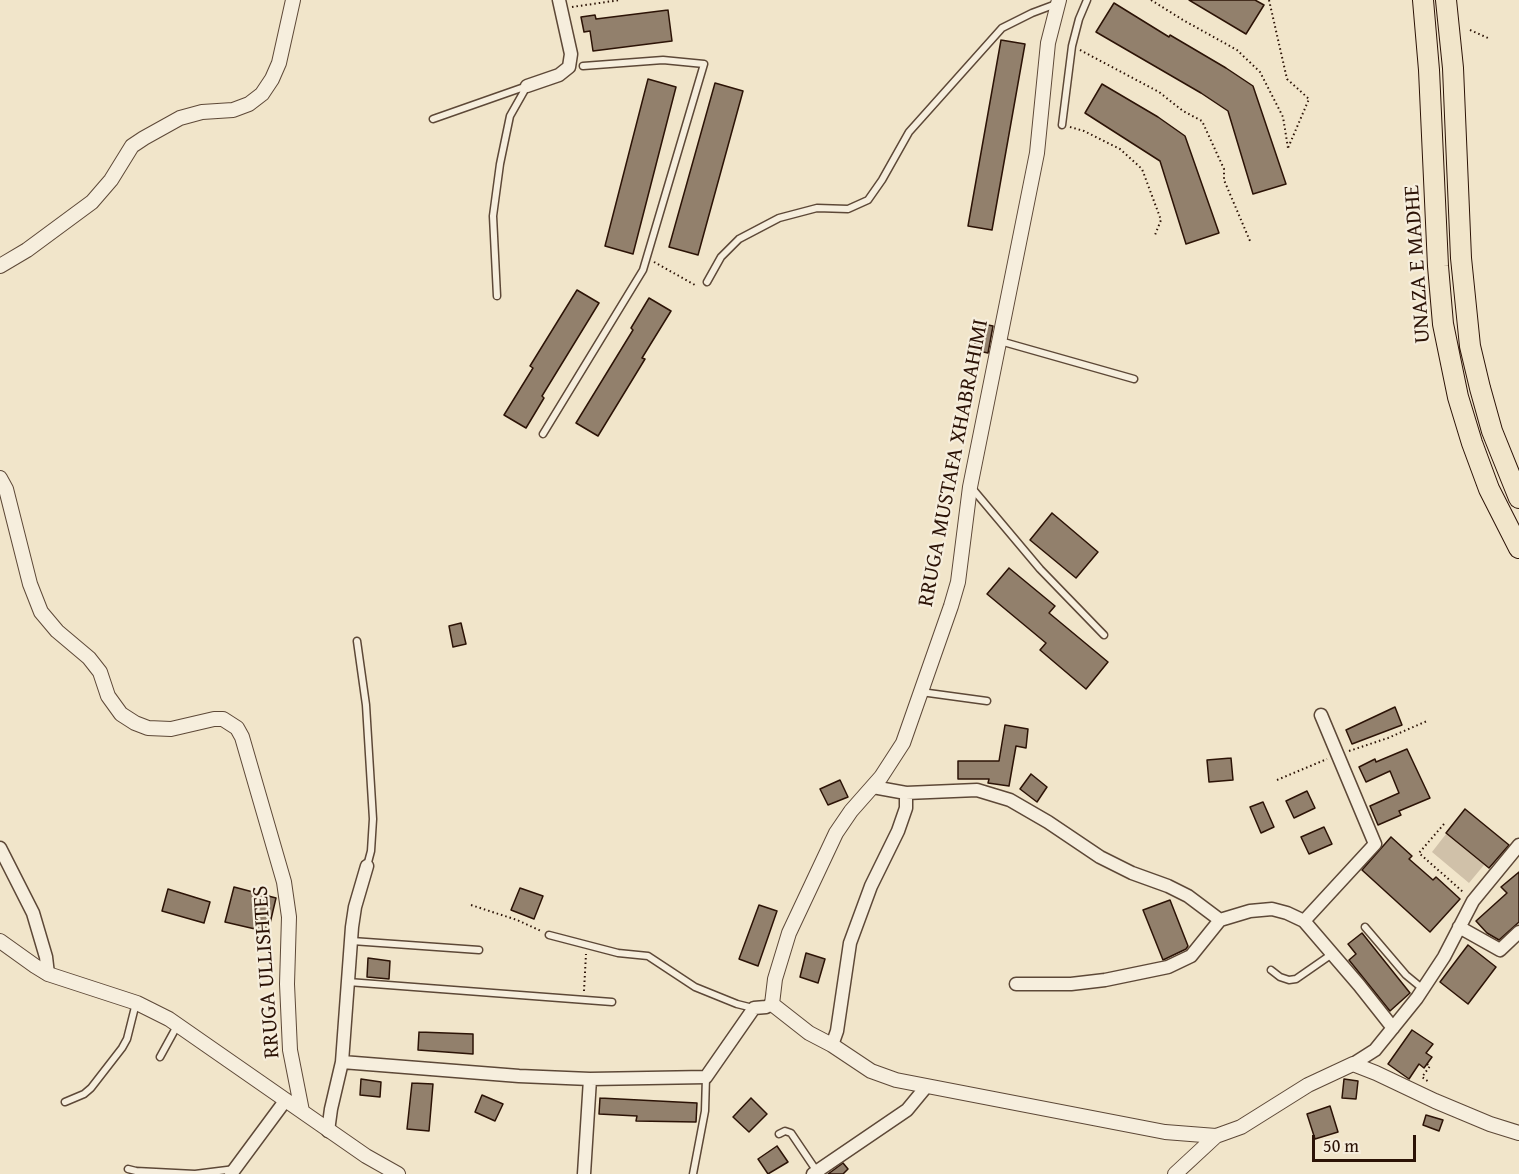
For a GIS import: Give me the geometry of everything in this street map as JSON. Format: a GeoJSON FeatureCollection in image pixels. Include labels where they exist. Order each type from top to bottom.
{"type":"FeatureCollection","features":[{"type":"Feature","properties":{"kind":"highway","name":"UNAZA E MADHE"},"geometry":{"type":"LineString","coordinates":[[1423,0],[1432,105],[1438,266],[1443,324],[1458,397],[1472,443],[1489,489],[1519,548]]}},
{"type":"Feature","properties":{"kind":"highway","name":"UNAZA E MADHE"},"geometry":{"type":"LineString","coordinates":[[1446,0],[1453,68],[1461,258],[1470,346],[1492,431],[1519,498]]}},
{"type":"Feature","properties":{"kind":"street"},"geometry":{"type":"LineString","coordinates":[[0,266],[27,250],[92,202],[111,180],[132,146],[144,138],[180,118],[202,112],[233,110],[249,104],[262,94],[279,63],[293,0]]}},
{"type":"Feature","properties":{"kind":"street"},"geometry":{"type":"LineString","coordinates":[[559,0],[571,54],[569,67]]}},
{"type":"Feature","properties":{"kind":"street","name":"RRUGA MUSTAFA XHABRAHIMI"},"geometry":{"type":"LineString","coordinates":[[772,1004],[775,979],[789,933],[836,833],[851,811],[881,777],[903,743],[957,582],[970,487],[1037,153],[1048,43],[1058,2]]}},
{"type":"Feature","properties":{"kind":"street"},"geometry":{"type":"LineString","coordinates":[[527,86],[559,75],[569,67],[583,66]]}},
{"type":"Feature","properties":{"kind":"street","name":"RRUGA ULLISHTES"},"geometry":{"type":"LineString","coordinates":[[0,478],[6,489],[30,584],[41,612],[57,631],[89,658],[100,672],[108,696],[121,714],[148,728],[171,729],[223,719],[237,728],[242,737],[284,882],[289,917],[287,984],[290,1050],[302,1111]]}},
{"type":"Feature","properties":{"kind":"street"},"geometry":{"type":"LineString","coordinates":[[1304,921],[1375,844],[1321,715]]}},
{"type":"Feature","properties":{"kind":"street"},"geometry":{"type":"LineString","coordinates":[[873,787],[906,793],[977,790],[1010,800],[1100,857],[1188,896],[1220,920]]}},
{"type":"Feature","properties":{"kind":"street"},"geometry":{"type":"LineString","coordinates":[[832,1046],[837,1031],[850,943],[871,886],[902,819],[906,808],[906,793]]}},
{"type":"Feature","properties":{"kind":"street"},"geometry":{"type":"LineString","coordinates":[[1175,1174],[1216,1136],[1241,1127],[1308,1085],[1353,1064],[1375,1050],[1423,989],[1444,957],[1473,901],[1519,845]]}},
{"type":"Feature","properties":{"kind":"street"},"geometry":{"type":"LineString","coordinates":[[0,848],[33,913],[46,957],[48,974]]}},
{"type":"Feature","properties":{"kind":"street"},"geometry":{"type":"LineString","coordinates":[[328,1131],[342,1062],[355,907],[367,866]]}},
{"type":"Feature","properties":{"kind":"street"},"geometry":{"type":"LineString","coordinates":[[1016,984],[1071,984],[1105,980],[1168,967],[1191,956],[1220,920],[1250,911],[1272,909],[1304,921],[1393,1028]]}},
{"type":"Feature","properties":{"kind":"street"},"geometry":{"type":"LineString","coordinates":[[1459,927],[1500,950],[1519,932]]}},
{"type":"Feature","properties":{"kind":"street"},"geometry":{"type":"LineString","coordinates":[[0,941],[48,974],[137,1003],[177,1025],[328,1131],[398,1174]]}},
{"type":"Feature","properties":{"kind":"street"},"geometry":{"type":"LineString","coordinates":[[342,1062],[519,1077],[590,1079],[706,1077],[754,1008],[772,1004],[809,1033],[871,1071],[896,1080],[1165,1132],[1216,1136]]}},
{"type":"Feature","properties":{"kind":"street"},"geometry":{"type":"LineString","coordinates":[[1353,1064],[1490,1124],[1519,1133]]}},
{"type":"Feature","properties":{"kind":"street"},"geometry":{"type":"LineString","coordinates":[[584,1174],[590,1079]]}},
{"type":"Feature","properties":{"kind":"street"},"geometry":{"type":"LineString","coordinates":[[815,1172],[907,1110],[926,1087]]}},
{"type":"Feature","properties":{"kind":"street"},"geometry":{"type":"LineString","coordinates":[[233,1171],[285,1101]]}},
{"type":"Feature","properties":{"kind":"lane"},"geometry":{"type":"LineString","coordinates":[[1062,125],[1072,46],[1087,0]]}},
{"type":"Feature","properties":{"kind":"lane"},"geometry":{"type":"LineString","coordinates":[[707,282],[721,257],[739,239],[779,218],[817,208],[848,209],[868,200],[909,132],[1002,28],[1032,12],[1058,2]]}},
{"type":"Feature","properties":{"kind":"lane"},"geometry":{"type":"LineString","coordinates":[[543,434],[643,270],[704,64],[663,60],[583,66]]}},
{"type":"Feature","properties":{"kind":"lane"},"geometry":{"type":"LineString","coordinates":[[433,119],[527,86]]}},
{"type":"Feature","properties":{"kind":"lane"},"geometry":{"type":"LineString","coordinates":[[496,296],[493,216],[500,164],[510,116],[527,86]]}},
{"type":"Feature","properties":{"kind":"lane"},"geometry":{"type":"LineString","coordinates":[[999,340],[1134,379]]}},
{"type":"Feature","properties":{"kind":"lane"},"geometry":{"type":"LineString","coordinates":[[970,487],[1040,569],[1104,635]]}},
{"type":"Feature","properties":{"kind":"lane"},"geometry":{"type":"LineString","coordinates":[[357,641],[366,705],[373,819],[371,851],[367,866]]}},
{"type":"Feature","properties":{"kind":"lane"},"geometry":{"type":"LineString","coordinates":[[921,692],[987,701]]}},
{"type":"Feature","properties":{"kind":"lane"},"geometry":{"type":"LineString","coordinates":[[1365,927],[1406,975],[1423,989]]}},
{"type":"Feature","properties":{"kind":"lane"},"geometry":{"type":"LineString","coordinates":[[549,935],[618,953],[648,956],[695,987],[737,1004],[754,1008]]}},
{"type":"Feature","properties":{"kind":"lane"},"geometry":{"type":"LineString","coordinates":[[352,941],[479,950]]}},
{"type":"Feature","properties":{"kind":"lane"},"geometry":{"type":"LineString","coordinates":[[1271,970],[1280,977],[1289,980],[1296,979],[1332,954]]}},
{"type":"Feature","properties":{"kind":"lane"},"geometry":{"type":"LineString","coordinates":[[347,982],[612,1002]]}},
{"type":"Feature","properties":{"kind":"lane"},"geometry":{"type":"LineString","coordinates":[[65,1102],[84,1095],[122,1048],[127,1039],[137,1003]]}},
{"type":"Feature","properties":{"kind":"lane"},"geometry":{"type":"LineString","coordinates":[[160,1057],[177,1025]]}},
{"type":"Feature","properties":{"kind":"lane"},"geometry":{"type":"LineString","coordinates":[[693,1174],[705,1111],[706,1077]]}},
{"type":"Feature","properties":{"kind":"lane"},"geometry":{"type":"LineString","coordinates":[[779,1134],[784,1131],[790,1133],[815,1172]]}},
{"type":"Feature","properties":{"kind":"lane"},"geometry":{"type":"LineString","coordinates":[[128,1169],[195,1174],[233,1171]]}},
{"type":"Feature","properties":{"kind":"path"},"geometry":{"type":"LineString","coordinates":[[572,7],[620,0]]}},
{"type":"Feature","properties":{"kind":"path"},"geometry":{"type":"LineString","coordinates":[[1151,0],[1237,50],[1260,72],[1284,117],[1288,148],[1309,99],[1287,79],[1269,0]]}},
{"type":"Feature","properties":{"kind":"path"},"geometry":{"type":"LineString","coordinates":[[1470,30],[1488,39]]}},
{"type":"Feature","properties":{"kind":"path"},"geometry":{"type":"LineString","coordinates":[[1072,46],[1159,92],[1183,111],[1202,121],[1224,169],[1224,180],[1250,241]]}},
{"type":"Feature","properties":{"kind":"path"},"geometry":{"type":"LineString","coordinates":[[1062,125],[1084,131],[1120,149],[1142,169],[1161,220],[1155,235]]}},
{"type":"Feature","properties":{"kind":"path"},"geometry":{"type":"LineString","coordinates":[[646,258],[694,285]]}},
{"type":"Feature","properties":{"kind":"path"},"geometry":{"type":"LineString","coordinates":[[1277,780],[1388,738],[1427,720]]}},
{"type":"Feature","properties":{"kind":"path"},"geometry":{"type":"LineString","coordinates":[[1443,824],[1419,853],[1473,901]]}},
{"type":"Feature","properties":{"kind":"path"},"geometry":{"type":"LineString","coordinates":[[471,905],[517,920],[549,935]]}},
{"type":"Feature","properties":{"kind":"path"},"geometry":{"type":"LineString","coordinates":[[583,999],[587,946]]}},
{"type":"Feature","properties":{"kind":"path"},"geometry":{"type":"LineString","coordinates":[[1427,1064],[1430,1066],[1422,1077],[1429,1082]]}},
{"type":"Feature","properties":{"kind":"shaded area"},"geometry":{"type":"Polygon","coordinates":[[[1446,834],[1484,865],[1469,883],[1432,852],[1446,834]]]}},
{"type":"Feature","properties":{"kind":"building"},"geometry":{"type":"Polygon","coordinates":[[[1189,0],[1255,0],[1264,5],[1246,34],[1189,0]]]}},
{"type":"Feature","properties":{"kind":"building"},"geometry":{"type":"Polygon","coordinates":[[[1114,3],[1253,86],[1286,184],[1253,194],[1228,111],[1096,32],[1114,3]]]}},
{"type":"Feature","properties":{"kind":"building"},"geometry":{"type":"Polygon","coordinates":[[[668,10],[672,41],[593,51],[590,31],[584,32],[581,17],[595,15],[596,19],[668,10]]]}},
{"type":"Feature","properties":{"kind":"building"},"geometry":{"type":"Polygon","coordinates":[[[1001,40],[1025,44],[992,230],[968,226],[1001,40]]]}},
{"type":"Feature","properties":{"kind":"building"},"geometry":{"type":"Polygon","coordinates":[[[648,79],[676,87],[633,254],[605,246],[648,79]]]}},
{"type":"Feature","properties":{"kind":"building"},"geometry":{"type":"Polygon","coordinates":[[[715,83],[743,91],[698,255],[669,247],[715,83]]]}},
{"type":"Feature","properties":{"kind":"building"},"geometry":{"type":"Polygon","coordinates":[[[1102,84],[1185,136],[1219,233],[1186,244],[1160,161],[1085,113],[1102,84]]]}},
{"type":"Feature","properties":{"kind":"building"},"geometry":{"type":"Polygon","coordinates":[[[577,290],[599,303],[542,396],[544,398],[526,428],[504,415],[533,368],[530,366],[577,290]]]}},
{"type":"Feature","properties":{"kind":"building"},"geometry":{"type":"Polygon","coordinates":[[[649,298],[671,311],[598,436],[576,423],[633,330],[631,328],[649,298]]]}},
{"type":"Feature","properties":{"kind":"building"},"geometry":{"type":"Polygon","coordinates":[[[978,323],[993,326],[988,353],[974,350],[978,323]]]}},
{"type":"Feature","properties":{"kind":"building"},"geometry":{"type":"Polygon","coordinates":[[[1052,513],[1098,552],[1076,578],[1030,540],[1052,513]]]}},
{"type":"Feature","properties":{"kind":"building"},"geometry":{"type":"Polygon","coordinates":[[[1009,568],[1055,606],[1049,613],[1108,662],[1086,689],[1040,650],[1046,643],[987,594],[1009,568]]]}},
{"type":"Feature","properties":{"kind":"building"},"geometry":{"type":"Polygon","coordinates":[[[461,623],[466,644],[453,647],[449,626],[461,623]]]}},
{"type":"Feature","properties":{"kind":"building"},"geometry":{"type":"Polygon","coordinates":[[[1395,707],[1402,725],[1352,744],[1346,730],[1395,707]]]}},
{"type":"Feature","properties":{"kind":"building"},"geometry":{"type":"Polygon","coordinates":[[[1005,725],[1028,729],[1026,748],[1016,746],[1009,786],[988,783],[989,779],[958,779],[958,761],[999,761],[1005,725]]]}},
{"type":"Feature","properties":{"kind":"building"},"geometry":{"type":"Polygon","coordinates":[[[1407,749],[1430,798],[1399,811],[1401,815],[1378,825],[1370,806],[1399,793],[1390,771],[1366,782],[1359,767],[1375,759],[1376,762],[1407,749]]]}},
{"type":"Feature","properties":{"kind":"building"},"geometry":{"type":"Polygon","coordinates":[[[1231,758],[1233,780],[1209,782],[1207,760],[1231,758]]]}},
{"type":"Feature","properties":{"kind":"building"},"geometry":{"type":"Polygon","coordinates":[[[1031,774],[1047,787],[1037,802],[1020,789],[1031,774]]]}},
{"type":"Feature","properties":{"kind":"building"},"geometry":{"type":"Polygon","coordinates":[[[840,780],[848,797],[828,805],[820,789],[840,780]]]}},
{"type":"Feature","properties":{"kind":"building"},"geometry":{"type":"Polygon","coordinates":[[[1307,791],[1315,808],[1294,818],[1286,801],[1307,791]]]}},
{"type":"Feature","properties":{"kind":"building"},"geometry":{"type":"Polygon","coordinates":[[[1263,802],[1274,827],[1261,833],[1250,807],[1263,802]]]}},
{"type":"Feature","properties":{"kind":"building"},"geometry":{"type":"Polygon","coordinates":[[[1465,809],[1509,845],[1489,868],[1446,833],[1465,809]]]}},
{"type":"Feature","properties":{"kind":"building"},"geometry":{"type":"Polygon","coordinates":[[[1324,827],[1332,844],[1309,854],[1301,837],[1324,827]]]}},
{"type":"Feature","properties":{"kind":"building"},"geometry":{"type":"Polygon","coordinates":[[[1391,837],[1412,856],[1409,859],[1433,880],[1436,877],[1460,899],[1430,932],[1362,870],[1391,837]]]}},
{"type":"Feature","properties":{"kind":"building"},"geometry":{"type":"Polygon","coordinates":[[[1519,872],[1519,922],[1499,940],[1487,933],[1476,921],[1507,893],[1501,887],[1519,872]]]}},
{"type":"Feature","properties":{"kind":"building"},"geometry":{"type":"Polygon","coordinates":[[[234,887],[276,898],[268,932],[225,922],[234,887]]]}},
{"type":"Feature","properties":{"kind":"building"},"geometry":{"type":"Polygon","coordinates":[[[520,888],[543,896],[534,919],[511,910],[520,888]]]}},
{"type":"Feature","properties":{"kind":"building"},"geometry":{"type":"Polygon","coordinates":[[[168,889],[210,902],[204,923],[162,911],[168,889]]]}},
{"type":"Feature","properties":{"kind":"building"},"geometry":{"type":"Polygon","coordinates":[[[1170,900],[1188,946],[1163,960],[1143,910],[1170,900]]]}},
{"type":"Feature","properties":{"kind":"building"},"geometry":{"type":"Polygon","coordinates":[[[759,905],[777,911],[758,966],[739,959],[759,905]]]}},
{"type":"Feature","properties":{"kind":"building"},"geometry":{"type":"Polygon","coordinates":[[[1362,933],[1410,993],[1390,1011],[1349,960],[1356,954],[1348,944],[1362,933]]]}},
{"type":"Feature","properties":{"kind":"building"},"geometry":{"type":"Polygon","coordinates":[[[1468,945],[1496,967],[1468,1004],[1440,982],[1468,945]]]}},
{"type":"Feature","properties":{"kind":"building"},"geometry":{"type":"Polygon","coordinates":[[[806,953],[825,959],[818,983],[800,977],[806,953]]]}},
{"type":"Feature","properties":{"kind":"building"},"geometry":{"type":"Polygon","coordinates":[[[368,958],[390,961],[389,979],[367,977],[368,958]]]}},
{"type":"Feature","properties":{"kind":"building"},"geometry":{"type":"Polygon","coordinates":[[[1412,1030],[1433,1044],[1426,1053],[1432,1057],[1424,1068],[1419,1064],[1409,1079],[1388,1064],[1412,1030]]]}},
{"type":"Feature","properties":{"kind":"building"},"geometry":{"type":"Polygon","coordinates":[[[419,1032],[473,1034],[473,1054],[418,1050],[419,1032]]]}},
{"type":"Feature","properties":{"kind":"building"},"geometry":{"type":"Polygon","coordinates":[[[361,1079],[381,1082],[380,1097],[360,1095],[361,1079]]]}},
{"type":"Feature","properties":{"kind":"building"},"geometry":{"type":"Polygon","coordinates":[[[1344,1079],[1358,1081],[1356,1099],[1342,1098],[1344,1079]]]}},
{"type":"Feature","properties":{"kind":"building"},"geometry":{"type":"Polygon","coordinates":[[[412,1083],[433,1084],[429,1131],[407,1129],[412,1083]]]}},
{"type":"Feature","properties":{"kind":"building"},"geometry":{"type":"Polygon","coordinates":[[[482,1095],[503,1104],[495,1121],[475,1112],[482,1095]]]}},
{"type":"Feature","properties":{"kind":"building"},"geometry":{"type":"Polygon","coordinates":[[[600,1098],[697,1103],[696,1122],[636,1121],[637,1116],[599,1114],[600,1098]]]}},
{"type":"Feature","properties":{"kind":"building"},"geometry":{"type":"Polygon","coordinates":[[[751,1098],[767,1114],[749,1132],[733,1117],[751,1098]]]}},
{"type":"Feature","properties":{"kind":"building"},"geometry":{"type":"Polygon","coordinates":[[[1330,1106],[1338,1132],[1315,1139],[1307,1114],[1330,1106]]]}},
{"type":"Feature","properties":{"kind":"building"},"geometry":{"type":"Polygon","coordinates":[[[1426,1115],[1443,1120],[1439,1131],[1423,1125],[1426,1115]]]}},
{"type":"Feature","properties":{"kind":"building"},"geometry":{"type":"Polygon","coordinates":[[[777,1146],[788,1162],[768,1174],[758,1159],[777,1146]]]}},
{"type":"Feature","properties":{"kind":"building"},"geometry":{"type":"Polygon","coordinates":[[[843,1163],[848,1169],[843,1174],[828,1174],[843,1163]]]}}]}
